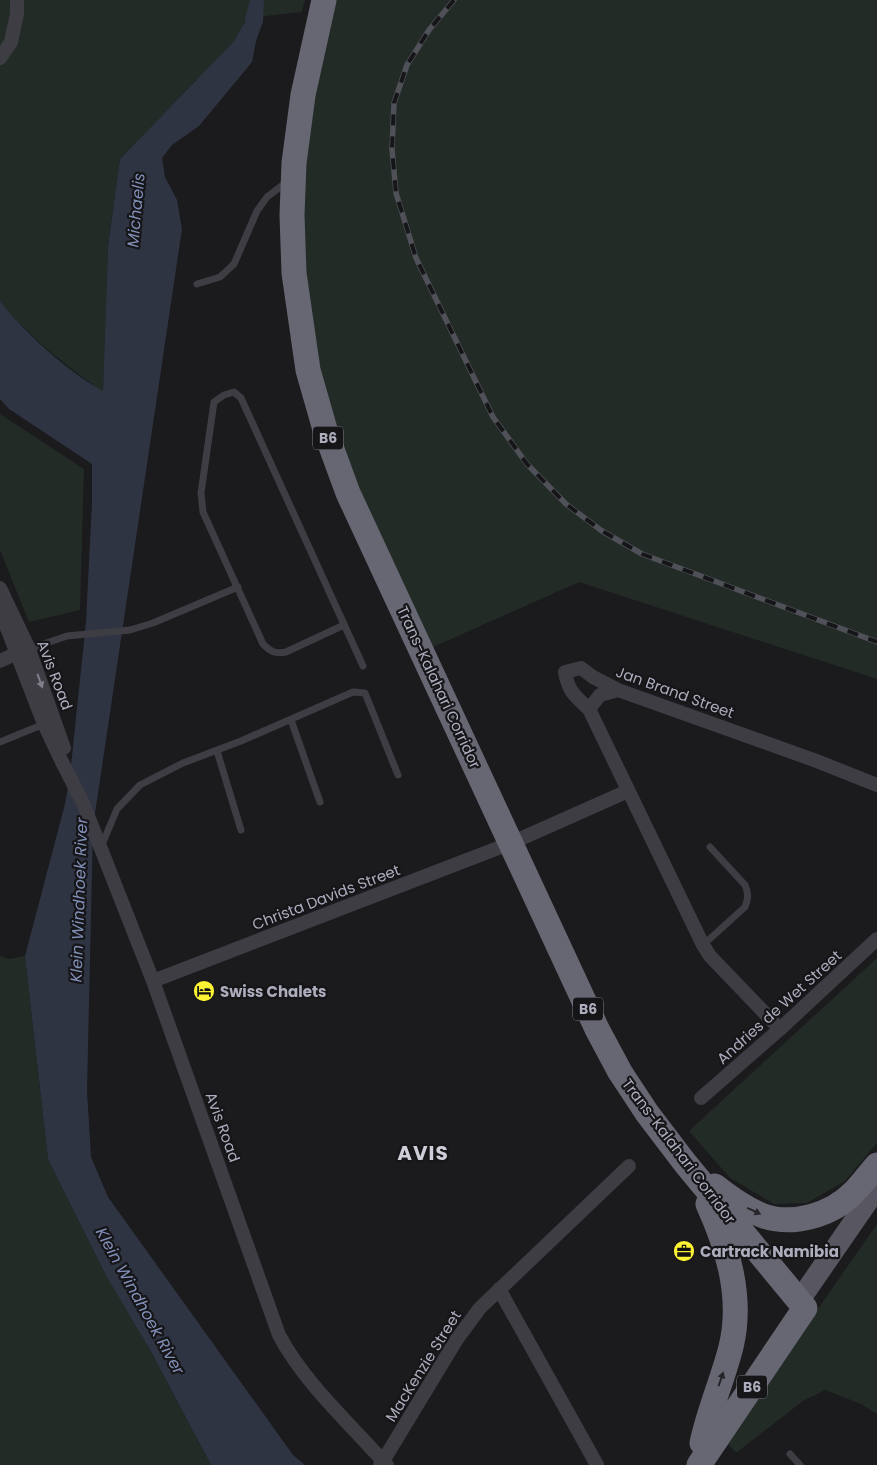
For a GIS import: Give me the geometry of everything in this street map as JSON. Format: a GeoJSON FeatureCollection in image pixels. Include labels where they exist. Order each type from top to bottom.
{"type":"FeatureCollection","features":[{"type":"Feature","properties":{"kind":"highway","name":"Trans-Kalahari Corridor"},"geometry":{"type":"LineString","coordinates":[[324,0],[303,95],[294,176],[292,215],[294,274],[308,370],[326,433],[348,493],[597,1029],[620,1072],[647,1113],[685,1164],[802,1305]]}},
{"type":"Feature","properties":{"kind":"highway"},"geometry":{"type":"LineString","coordinates":[[685,1164],[745,1207],[762,1215],[783,1219],[801,1219],[820,1214],[838,1205],[854,1193],[877,1165]]}},
{"type":"Feature","properties":{"kind":"highway","name":"B6"},"geometry":{"type":"LineString","coordinates":[[685,1164],[721,1232],[730,1264],[735,1294],[732,1346],[708,1416],[700,1454]]}},
{"type":"Feature","properties":{"kind":"highway","name":"B6"},"geometry":{"type":"LineString","coordinates":[[689,1465],[700,1454],[802,1305]]}},
{"type":"Feature","properties":{"kind":"main road"},"geometry":{"type":"LineString","coordinates":[[802,1305],[877,1188]]}},
{"type":"Feature","properties":{"kind":"main road"},"geometry":{"type":"LineString","coordinates":[[802,1305],[877,1207]]}},
{"type":"Feature","properties":{"kind":"street"},"geometry":{"type":"LineString","coordinates":[[0,58],[11,42],[17,14],[17,0]]}},
{"type":"Feature","properties":{"kind":"street","name":"Avis Road"},"geometry":{"type":"LineString","coordinates":[[0,588],[23,651],[69,760],[70,775]]}},
{"type":"Feature","properties":{"kind":"street","name":"Avis Road"},"geometry":{"type":"LineString","coordinates":[[0,610],[23,651],[44,724],[83,803],[153,981],[279,1335],[302,1371],[383,1464]]}},
{"type":"Feature","properties":{"kind":"street"},"geometry":{"type":"LineString","coordinates":[[0,661],[23,651]]}},
{"type":"Feature","properties":{"kind":"street","name":"Jan Brand Street"},"geometry":{"type":"LineString","coordinates":[[780,1029],[710,956],[703,945],[589,710],[567,685],[565,672],[581,668],[593,677],[618,690],[814,760],[877,785]]}},
{"type":"Feature","properties":{"kind":"street"},"geometry":{"type":"LineString","coordinates":[[589,710],[600,695],[618,690]]}},
{"type":"Feature","properties":{"kind":"street"},"geometry":{"type":"LineString","coordinates":[[511,844],[628,791]]}},
{"type":"Feature","properties":{"kind":"street","name":"Christa Davids Street"},"geometry":{"type":"LineString","coordinates":[[153,981],[511,844]]}},
{"type":"Feature","properties":{"kind":"street","name":"Andries de Wet Street"},"geometry":{"type":"LineString","coordinates":[[701,1098],[780,1029],[877,939]]}},
{"type":"Feature","properties":{"kind":"street","name":"MacKenzie Street"},"geometry":{"type":"LineString","coordinates":[[383,1464],[457,1339],[480,1308],[630,1166]]}},
{"type":"Feature","properties":{"kind":"street"},"geometry":{"type":"LineString","coordinates":[[499,1289],[597,1465]]}},
{"type":"Feature","properties":{"kind":"lane"},"geometry":{"type":"LineString","coordinates":[[197,284],[220,276],[234,264],[257,211],[267,197],[294,176]]}},
{"type":"Feature","properties":{"kind":"lane"},"geometry":{"type":"LineString","coordinates":[[344,625],[279,654],[271,652],[263,644],[207,522],[203,512],[200,493],[214,402],[224,395],[234,392],[241,398],[363,666]]}},
{"type":"Feature","properties":{"kind":"lane"},"geometry":{"type":"LineString","coordinates":[[23,651],[67,636],[130,630],[153,623],[238,587]]}},
{"type":"Feature","properties":{"kind":"lane"},"geometry":{"type":"LineString","coordinates":[[101,847],[117,809],[140,785],[183,763],[291,720],[353,692],[365,693],[398,775]]}},
{"type":"Feature","properties":{"kind":"lane"},"geometry":{"type":"LineString","coordinates":[[291,720],[320,802]]}},
{"type":"Feature","properties":{"kind":"lane"},"geometry":{"type":"LineString","coordinates":[[0,742],[44,724]]}},
{"type":"Feature","properties":{"kind":"lane"},"geometry":{"type":"LineString","coordinates":[[217,750],[241,830]]}},
{"type":"Feature","properties":{"kind":"lane"},"geometry":{"type":"LineString","coordinates":[[703,945],[745,907],[748,899],[748,891],[745,885],[710,847]]}},
{"type":"Feature","properties":{"kind":"lane"},"geometry":{"type":"LineString","coordinates":[[790,1454],[800,1465]]}},
{"type":"Feature","properties":{"kind":"shaded area"},"geometry":{"type":"Polygon","coordinates":[[[0,0],[305,0],[302,12],[247,18],[234,41],[120,159],[108,246],[103,392],[35,338],[0,301],[0,0]]]}},
{"type":"Feature","properties":{"kind":"shaded area"},"geometry":{"type":"Polygon","coordinates":[[[324,0],[877,0],[877,679],[579,582],[422,652],[326,433],[294,273],[324,0]]]}},
{"type":"Feature","properties":{"kind":"shaded area"},"geometry":{"type":"Polygon","coordinates":[[[0,414],[84,469],[80,610],[29,622],[0,550],[0,414]]]}},
{"type":"Feature","properties":{"kind":"shaded area"},"geometry":{"type":"Polygon","coordinates":[[[0,956],[9,959],[25,956],[48,1159],[211,1465],[0,1465],[0,956]]]}},
{"type":"Feature","properties":{"kind":"shaded area"},"geometry":{"type":"Polygon","coordinates":[[[877,958],[877,1143],[845,1181],[807,1203],[774,1204],[730,1178],[689,1131],[877,958]]]}},
{"type":"Feature","properties":{"kind":"shaded area"},"geometry":{"type":"Polygon","coordinates":[[[877,1224],[877,1414],[861,1404],[825,1390],[803,1401],[736,1453],[726,1441],[877,1224]]]}},
{"type":"Feature","properties":{"kind":"water","name":"Klein Windhoek River"},"geometry":{"type":"Polygon","coordinates":[[[252,0],[264,0],[263,22],[256,41],[252,62],[199,126],[172,145],[162,158],[165,177],[177,200],[182,229],[93,827],[87,1091],[91,1157],[108,1197],[293,1455],[305,1465],[211,1465],[150,1350],[107,1277],[48,1159],[25,956],[65,804],[70,775],[86,622],[92,464],[9,409],[0,399],[0,301],[47,351],[89,383],[103,391],[108,246],[120,159],[234,41],[247,18],[252,0]]]}},
{"type":"Feature","properties":{"kind":"waterway","name":"Michaelis"},"geometry":{"type":"LineString","coordinates":[[247,19],[252,0]]}},
{"type":"Feature","properties":{"kind":"railway"},"geometry":{"type":"LineString","coordinates":[[454,0],[429,30],[407,65],[394,103],[392,149],[396,193],[416,258],[493,417],[527,464],[566,504],[602,531],[642,554],[877,642]]}},
{"type":"Feature","properties":{"kind":"place","name":"Swiss Chalets"},"geometry":{"type":"Point","coordinates":[204,991]}},
{"type":"Feature","properties":{"kind":"place","name":"Cartrack Namibia"},"geometry":{"type":"Point","coordinates":[684,1251]}},
{"type":"Feature","properties":{"kind":"district","name":"AVIS"},"geometry":{"type":"Point","coordinates":[423,1153]}}]}
